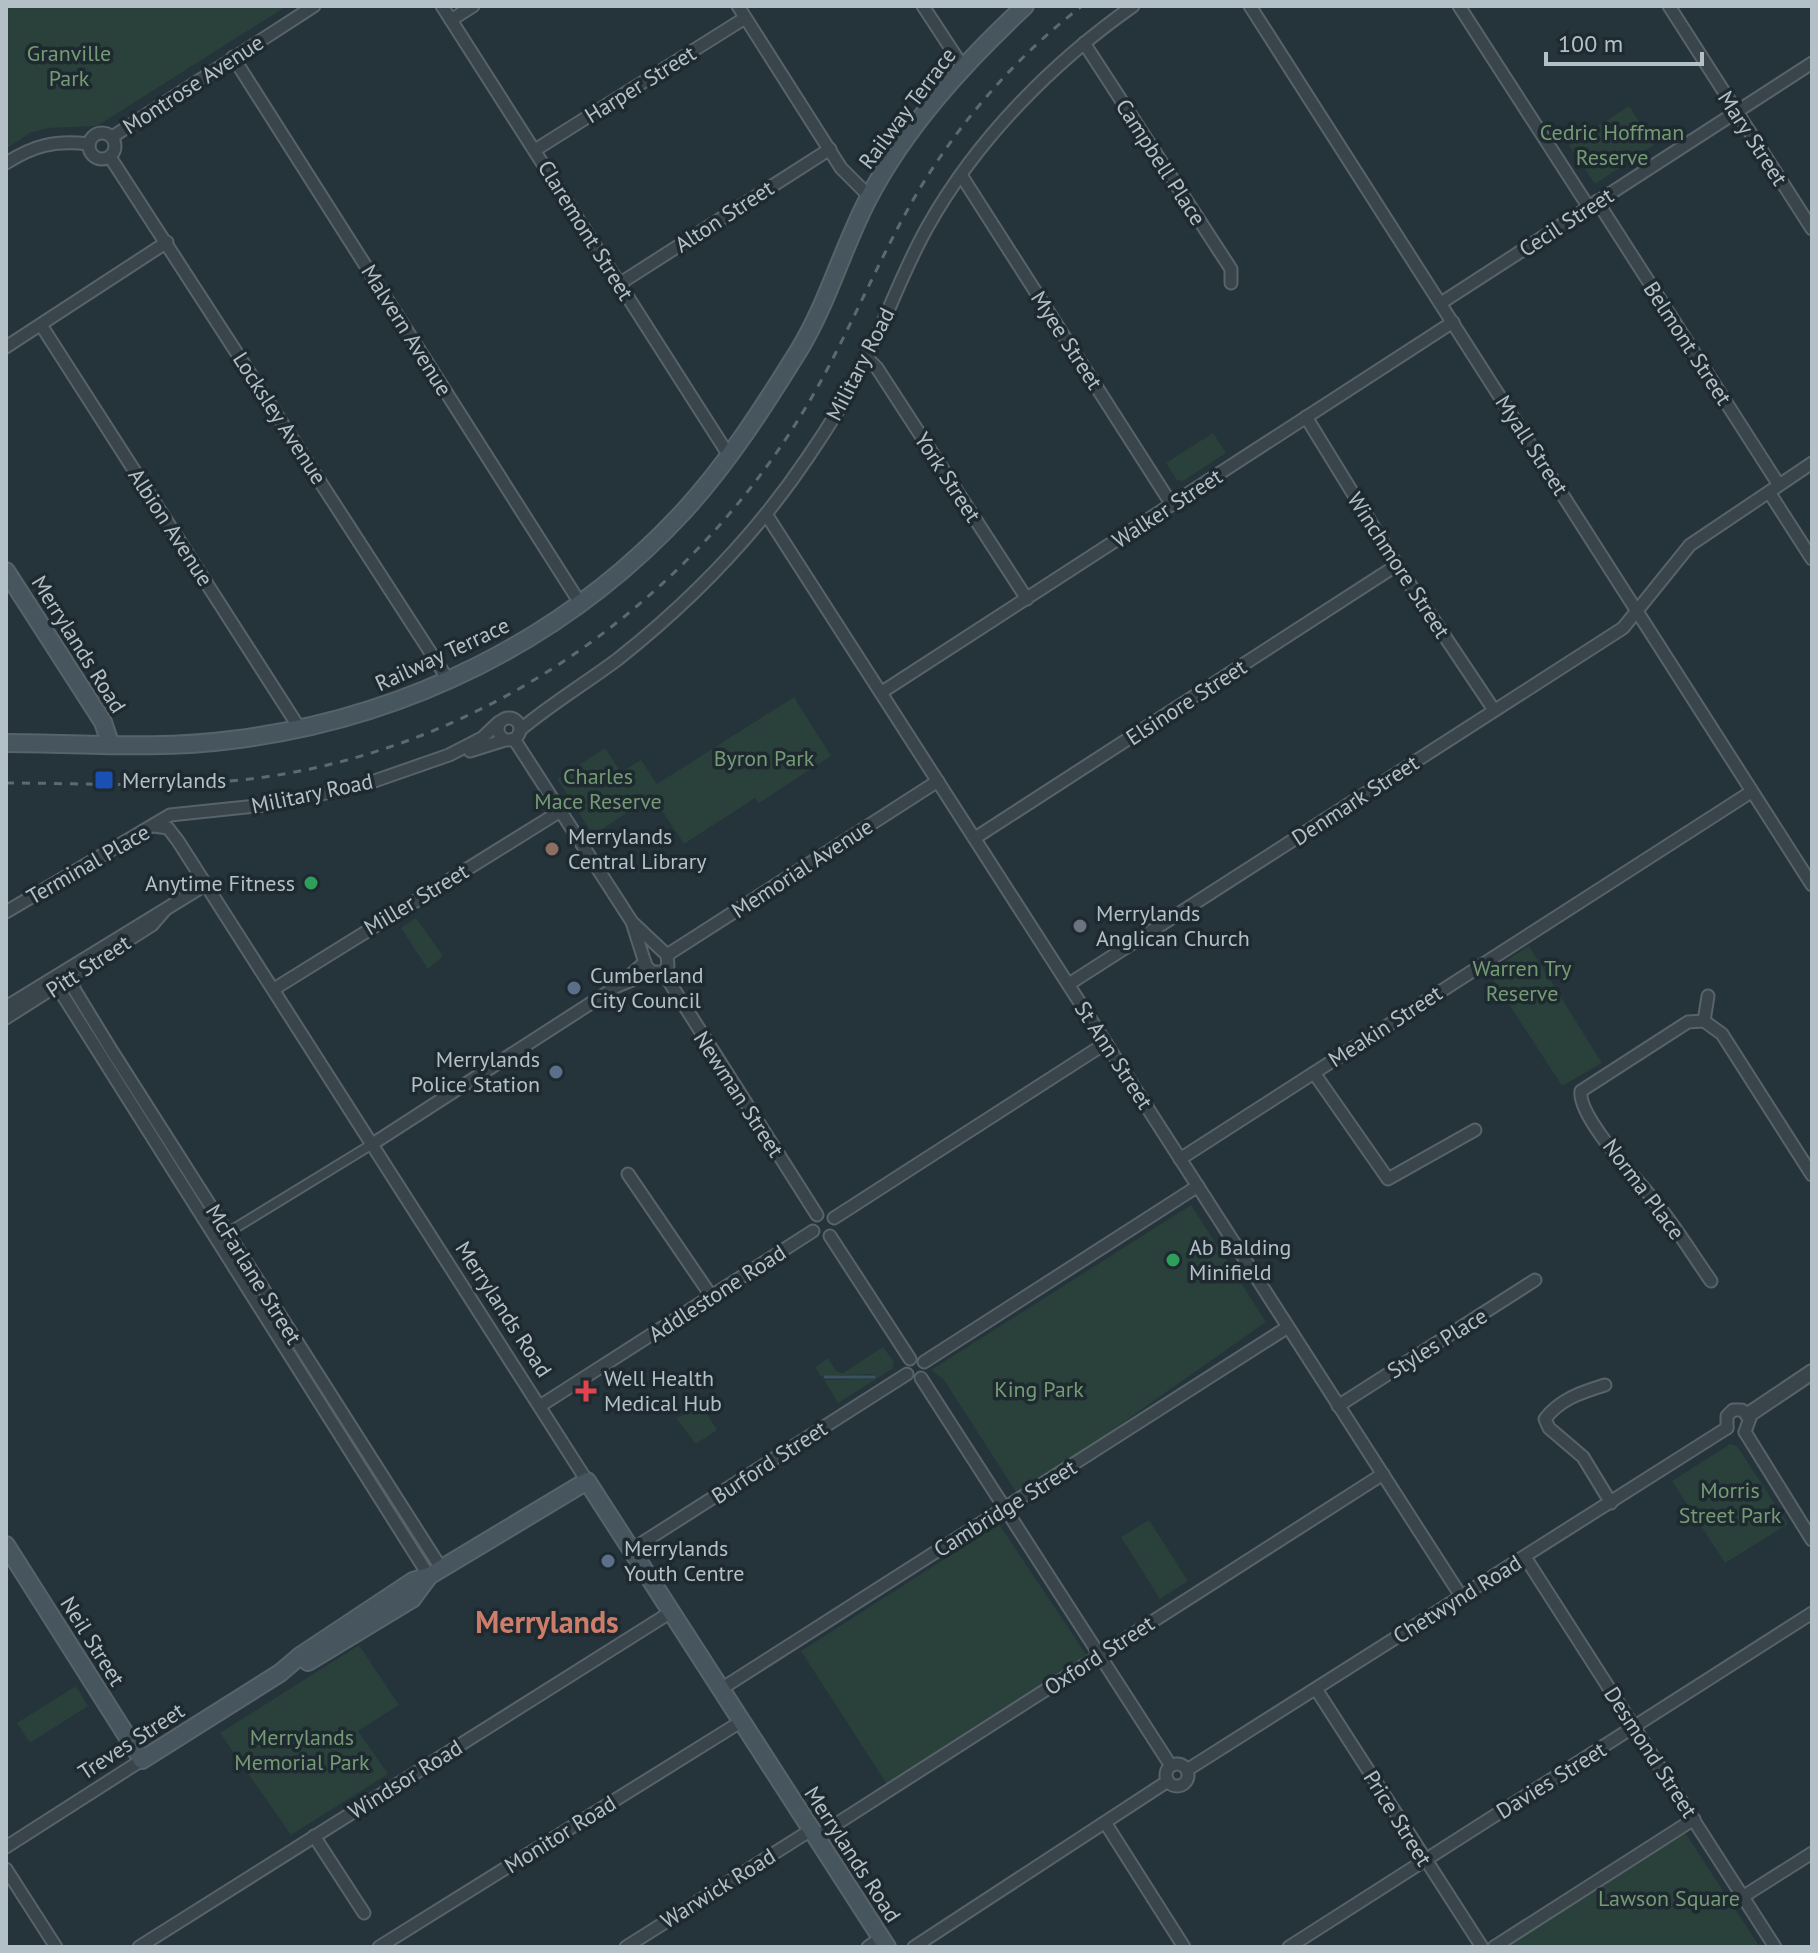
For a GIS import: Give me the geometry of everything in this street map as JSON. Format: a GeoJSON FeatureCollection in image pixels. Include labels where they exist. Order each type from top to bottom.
{"type":"FeatureCollection","features":[{"type":"Feature","properties":{"kind":"main road","name":"Railway Terrace"},"geometry":{"type":"LineString","coordinates":[[6,743],[170,746],[300,729],[373,711],[449,681],[524,641],[580,603],[633,560],[685,510],[728,454],[813,325],[869,196],[911,133],[963,67],[1025,6]]}},
{"type":"Feature","properties":{"kind":"main road","name":"Merrylands Road"},"geometry":{"type":"LineString","coordinates":[[6,571],[106,727],[110,743]]}},
{"type":"Feature","properties":{"kind":"main road","name":"Merrylands Road"},"geometry":{"type":"LineString","coordinates":[[587,1481],[814,1833],[879,1944]]}},
{"type":"Feature","properties":{"kind":"main road","name":"Treves Street"},"geometry":{"type":"LineString","coordinates":[[142,1760],[280,1673],[300,1656],[413,1581],[435,1572],[587,1481]]}},
{"type":"Feature","properties":{"kind":"main road","name":"Neil Street"},"geometry":{"type":"LineString","coordinates":[[6,1545],[142,1760]]}},
{"type":"Feature","properties":{"kind":"street","name":"Montrose Avenue"},"geometry":{"type":"LineString","coordinates":[[112,137],[314,6]]}},
{"type":"Feature","properties":{"kind":"street","name":"Claremont Street"},"geometry":{"type":"LineString","coordinates":[[442,6],[728,454]]}},
{"type":"Feature","properties":{"kind":"street"},"geometry":{"type":"LineString","coordinates":[[451,20],[473,6]]}},
{"type":"Feature","properties":{"kind":"street"},"geometry":{"type":"LineString","coordinates":[[738,6],[854,184],[869,196]]}},
{"type":"Feature","properties":{"kind":"street"},"geometry":{"type":"LineString","coordinates":[[923,6],[963,67]]}},
{"type":"Feature","properties":{"kind":"street","name":"Military Road"},"geometry":{"type":"LineString","coordinates":[[170,815],[275,804],[341,791],[513,736],[658,625],[705,581],[766,514],[814,447],[867,358],[927,226],[961,175],[1026,98],[1084,43],[1133,6]]}},
{"type":"Feature","properties":{"kind":"street","name":"Myall Street"},"geometry":{"type":"LineString","coordinates":[[1250,6],[1812,885]]}},
{"type":"Feature","properties":{"kind":"street","name":"Belmont Street"},"geometry":{"type":"LineString","coordinates":[[1459,6],[1593,204],[1774,488],[1812,559]]}},
{"type":"Feature","properties":{"kind":"street","name":"Mary Street"},"geometry":{"type":"LineString","coordinates":[[1669,6],[1812,229]]}},
{"type":"Feature","properties":{"kind":"street","name":"Harper Street"},"geometry":{"type":"LineString","coordinates":[[535,150],[745,18]]}},
{"type":"Feature","properties":{"kind":"street","name":"Campbell Place"},"geometry":{"type":"LineString","coordinates":[[1084,43],[1231,269],[1231,283]]}},
{"type":"Feature","properties":{"kind":"street","name":"Malvern Avenue"},"geometry":{"type":"LineString","coordinates":[[233,57],[580,603]]}},
{"type":"Feature","properties":{"kind":"street","name":"Cecil Street"},"geometry":{"type":"LineString","coordinates":[[1441,303],[1812,63]]}},
{"type":"Feature","properties":{"kind":"street"},"geometry":{"type":"LineString","coordinates":[[6,163],[38,145],[65,142],[89,144],[100,133],[112,137],[115,145],[110,157],[101,160],[93,157],[89,144]]}},
{"type":"Feature","properties":{"kind":"street","name":"Alton Street"},"geometry":{"type":"LineString","coordinates":[[619,284],[830,149]]}},
{"type":"Feature","properties":{"kind":"street","name":"Locksley Avenue"},"geometry":{"type":"LineString","coordinates":[[110,157],[449,681]]}},
{"type":"Feature","properties":{"kind":"street","name":"Myee Street"},"geometry":{"type":"LineString","coordinates":[[961,175],[1172,505]]}},
{"type":"Feature","properties":{"kind":"street"},"geometry":{"type":"LineString","coordinates":[[6,347],[167,242]]}},
{"type":"Feature","properties":{"kind":"street","name":"Walker Street"},"geometry":{"type":"LineString","coordinates":[[882,692],[1453,322]]}},
{"type":"Feature","properties":{"kind":"street","name":"Albion Avenue"},"geometry":{"type":"LineString","coordinates":[[41,325],[300,729]]}},
{"type":"Feature","properties":{"kind":"street","name":"York Street"},"geometry":{"type":"LineString","coordinates":[[867,358],[877,368],[1027,599]]}},
{"type":"Feature","properties":{"kind":"street","name":"Winchmore Street"},"geometry":{"type":"LineString","coordinates":[[1306,417],[1397,565],[1494,710]]}},
{"type":"Feature","properties":{"kind":"street","name":"Denmark Street"},"geometry":{"type":"LineString","coordinates":[[1069,984],[1623,628],[1690,545],[1812,463]]}},
{"type":"Feature","properties":{"kind":"street","name":"St Ann Street"},"geometry":{"type":"LineString","coordinates":[[766,514],[1461,1596]]}},
{"type":"Feature","properties":{"kind":"street","name":"Elsinore Street"},"geometry":{"type":"LineString","coordinates":[[975,838],[1397,565]]}},
{"type":"Feature","properties":{"kind":"street","name":"Military Road"},"geometry":{"type":"LineString","coordinates":[[449,755],[482,738],[499,722],[557,700]]}},
{"type":"Feature","properties":{"kind":"street"},"geometry":{"type":"LineString","coordinates":[[499,722],[498,733],[513,736],[513,718]]}},
{"type":"Feature","properties":{"kind":"street","name":"Newman Street"},"geometry":{"type":"LineString","coordinates":[[513,736],[632,922],[651,966],[817,1215]]}},
{"type":"Feature","properties":{"kind":"street","name":"Memorial Avenue"},"geometry":{"type":"LineString","coordinates":[[651,966],[650,951],[664,952],[938,781]]}},
{"type":"Feature","properties":{"kind":"street","name":"Meakin Street"},"geometry":{"type":"LineString","coordinates":[[1180,1159],[1751,792]]}},
{"type":"Feature","properties":{"kind":"street","name":"Miller Street"},"geometry":{"type":"LineString","coordinates":[[274,989],[559,812]]}},
{"type":"Feature","properties":{"kind":"street","name":"Terminal Place"},"geometry":{"type":"LineString","coordinates":[[6,912],[170,815]]}},
{"type":"Feature","properties":{"kind":"street","name":"Merrylands Road"},"geometry":{"type":"LineString","coordinates":[[154,826],[168,828],[173,834],[374,1143],[587,1481]]}},
{"type":"Feature","properties":{"kind":"street","name":"Pitt Street"},"geometry":{"type":"LineString","coordinates":[[6,1007],[139,922],[205,885]]}},
{"type":"Feature","properties":{"kind":"street","name":"Pitt Street"},"geometry":{"type":"LineString","coordinates":[[6,1018],[161,919],[165,910]]}},
{"type":"Feature","properties":{"kind":"street","name":"Newman Street"},"geometry":{"type":"LineString","coordinates":[[632,922],[664,952]]}},
{"type":"Feature","properties":{"kind":"street"},"geometry":{"type":"LineString","coordinates":[[227,1233],[374,1143],[619,985],[651,966],[668,966],[664,952]]}},
{"type":"Feature","properties":{"kind":"street","name":"McFarlane Street"},"geometry":{"type":"LineString","coordinates":[[73,976],[74,989],[435,1572]]}},
{"type":"Feature","properties":{"kind":"street","name":"McFarlane Street"},"geometry":{"type":"LineString","coordinates":[[57,986],[435,1572]]}},
{"type":"Feature","properties":{"kind":"street"},"geometry":{"type":"LineString","coordinates":[[1708,996],[1704,1021],[1722,1034],[1812,1175]]}},
{"type":"Feature","properties":{"kind":"street","name":"Norma Place"},"geometry":{"type":"LineString","coordinates":[[1704,1021],[1688,1022],[1584,1089],[1580,1095],[1624,1168],[1653,1198],[1711,1281]]}},
{"type":"Feature","properties":{"kind":"street"},"geometry":{"type":"LineString","coordinates":[[834,1218],[1106,1043]]}},
{"type":"Feature","properties":{"kind":"street"},"geometry":{"type":"LineString","coordinates":[[1314,1073],[1388,1179],[1475,1130]]}},
{"type":"Feature","properties":{"kind":"street"},"geometry":{"type":"LineString","coordinates":[[628,1174],[712,1297]]}},
{"type":"Feature","properties":{"kind":"street"},"geometry":{"type":"LineString","coordinates":[[924,1362],[1198,1186]]}},
{"type":"Feature","properties":{"kind":"street"},"geometry":{"type":"LineString","coordinates":[[830,1236],[819,1236],[813,1231],[812,1224],[817,1215],[824,1212],[834,1218]]}},
{"type":"Feature","properties":{"kind":"street"},"geometry":{"type":"LineString","coordinates":[[830,1236],[835,1230],[834,1218]]}},
{"type":"Feature","properties":{"kind":"street","name":"Addlestone Road"},"geometry":{"type":"LineString","coordinates":[[540,1406],[813,1231]]}},
{"type":"Feature","properties":{"kind":"street"},"geometry":{"type":"LineString","coordinates":[[830,1236],[910,1359]]}},
{"type":"Feature","properties":{"kind":"street","name":"Styles Place"},"geometry":{"type":"LineString","coordinates":[[1338,1406],[1535,1280]]}},
{"type":"Feature","properties":{"kind":"street","name":"Cambridge Street"},"geometry":{"type":"LineString","coordinates":[[721,1689],[1288,1327]]}},
{"type":"Feature","properties":{"kind":"street"},"geometry":{"type":"LineString","coordinates":[[910,1359],[919,1358],[924,1362],[926,1369],[921,1378]]}},
{"type":"Feature","properties":{"kind":"street"},"geometry":{"type":"LineString","coordinates":[[910,1359],[905,1368],[907,1374],[915,1379],[921,1378]]}},
{"type":"Feature","properties":{"kind":"street"},"geometry":{"type":"LineString","coordinates":[[1748,1415],[1812,1372]]}},
{"type":"Feature","properties":{"kind":"street","name":"Burford Street"},"geometry":{"type":"LineString","coordinates":[[631,1550],[907,1374]]}},
{"type":"Feature","properties":{"kind":"street"},"geometry":{"type":"LineString","coordinates":[[921,1378],[1171,1766]]}},
{"type":"Feature","properties":{"kind":"street"},"geometry":{"type":"LineString","coordinates":[[1605,1385],[1565,1400],[1545,1419],[1549,1428],[1583,1457],[1611,1503]]}},
{"type":"Feature","properties":{"kind":"street"},"geometry":{"type":"LineString","coordinates":[[1733,1410],[1742,1410],[1748,1415],[1750,1422],[1745,1432],[1737,1434],[1727,1428],[1726,1420],[1733,1410]]}},
{"type":"Feature","properties":{"kind":"street","name":"Chetwynd Road"},"geometry":{"type":"LineString","coordinates":[[1187,1770],[1727,1428]]}},
{"type":"Feature","properties":{"kind":"street"},"geometry":{"type":"LineString","coordinates":[[1745,1432],[1812,1540]]}},
{"type":"Feature","properties":{"kind":"street","name":"Oxford Street"},"geometry":{"type":"LineString","coordinates":[[814,1833],[1383,1474]]}},
{"type":"Feature","properties":{"kind":"street","name":"Desmond Street"},"geometry":{"type":"LineString","coordinates":[[1525,1557],[1775,1947]]}},
{"type":"Feature","properties":{"kind":"street","name":"Windsor Road"},"geometry":{"type":"LineString","coordinates":[[139,1947],[671,1612]]}},
{"type":"Feature","properties":{"kind":"street","name":"Davies Street"},"geometry":{"type":"LineString","coordinates":[[1289,1947],[1812,1613]]}},
{"type":"Feature","properties":{"kind":"street","name":"Price Street"},"geometry":{"type":"LineString","coordinates":[[1316,1689],[1482,1947]]}},
{"type":"Feature","properties":{"kind":"street","name":"Monitor Road"},"geometry":{"type":"LineString","coordinates":[[383,1946],[742,1721]]}},
{"type":"Feature","properties":{"kind":"street","name":"Treves Street"},"geometry":{"type":"LineString","coordinates":[[6,1847],[142,1760]]}},
{"type":"Feature","properties":{"kind":"street"},"geometry":{"type":"LineString","coordinates":[[1180,1764],[1187,1770],[1184,1783],[1178,1786],[1168,1781],[1167,1771],[1171,1766],[1180,1764]]}},
{"type":"Feature","properties":{"kind":"street"},"geometry":{"type":"LineString","coordinates":[[914,1947],[1168,1781]]}},
{"type":"Feature","properties":{"kind":"street"},"geometry":{"type":"LineString","coordinates":[[1494,1947],[1694,1819]]}},
{"type":"Feature","properties":{"kind":"street"},"geometry":{"type":"LineString","coordinates":[[1106,1824],[1184,1947]]}},
{"type":"Feature","properties":{"kind":"street","name":"Warwick Road"},"geometry":{"type":"LineString","coordinates":[[626,1947],[814,1833]]}},
{"type":"Feature","properties":{"kind":"street"},"geometry":{"type":"LineString","coordinates":[[314,1836],[364,1913]]}},
{"type":"Feature","properties":{"kind":"street"},"geometry":{"type":"LineString","coordinates":[[1744,1896],[1812,1853]]}},
{"type":"Feature","properties":{"kind":"street"},"geometry":{"type":"LineString","coordinates":[[6,1869],[56,1947]]}},
{"type":"Feature","properties":{"kind":"green space","name":"Granville Park"},"geometry":{"type":"Polygon","coordinates":[[[6,6],[287,6],[97,126],[48,128],[30,133],[6,149],[6,6]]]}},
{"type":"Feature","properties":{"kind":"green space","name":"Cedric Hoffman Reserve"},"geometry":{"type":"Polygon","coordinates":[[[1629,106],[1654,145],[1595,184],[1569,145],[1629,106]]]}},
{"type":"Feature","properties":{"kind":"green space"},"geometry":{"type":"Polygon","coordinates":[[[1213,433],[1226,453],[1183,481],[1177,480],[1166,463],[1213,433]]]}},
{"type":"Feature","properties":{"kind":"green space","name":"Byron Park"},"geometry":{"type":"Polygon","coordinates":[[[794,697],[831,756],[759,803],[755,798],[684,844],[657,803],[647,800],[593,835],[557,779],[605,748],[621,772],[641,760],[657,784],[794,697]]]}},
{"type":"Feature","properties":{"kind":"green space"},"geometry":{"type":"Polygon","coordinates":[[[416,918],[443,956],[428,969],[401,928],[416,918]]]}},
{"type":"Feature","properties":{"kind":"green space","name":"Warren Try Reserve"},"geometry":{"type":"Polygon","coordinates":[[[1529,946],[1602,1063],[1562,1086],[1488,972],[1529,946]]]}},
{"type":"Feature","properties":{"kind":"green space","name":"King Park"},"geometry":{"type":"Polygon","coordinates":[[[1191,1205],[1266,1322],[1091,1445],[1016,1492],[944,1380],[931,1370],[1191,1205]]]}},
{"type":"Feature","properties":{"kind":"green space"},"geometry":{"type":"Polygon","coordinates":[[[883,1347],[894,1362],[892,1369],[838,1403],[824,1380],[873,1379],[873,1374],[820,1376],[815,1367],[828,1358],[837,1372],[843,1373],[883,1347]]]}},
{"type":"Feature","properties":{"kind":"green space"},"geometry":{"type":"Polygon","coordinates":[[[702,1406],[717,1430],[696,1444],[676,1418],[702,1406]]]}},
{"type":"Feature","properties":{"kind":"green space","name":"Morris Street Park"},"geometry":{"type":"Polygon","coordinates":[[[1730,1444],[1737,1446],[1788,1524],[1725,1563],[1672,1481],[1730,1444]]]}},
{"type":"Feature","properties":{"kind":"green space"},"geometry":{"type":"Polygon","coordinates":[[[1149,1520],[1188,1581],[1160,1599],[1121,1537],[1149,1520]]]}},
{"type":"Feature","properties":{"kind":"green space"},"geometry":{"type":"Polygon","coordinates":[[[999,1524],[1087,1656],[890,1789],[801,1651],[999,1524]]]}},
{"type":"Feature","properties":{"kind":"green space","name":"Merrylands Memorial Park"},"geometry":{"type":"Polygon","coordinates":[[[359,1645],[399,1705],[358,1731],[388,1774],[291,1835],[220,1733],[359,1645]]]}},
{"type":"Feature","properties":{"kind":"green space"},"geometry":{"type":"Polygon","coordinates":[[[76,1686],[88,1706],[30,1743],[17,1723],[76,1686]]]}},
{"type":"Feature","properties":{"kind":"green space","name":"Lawson Square"},"geometry":{"type":"Polygon","coordinates":[[[1684,1831],[1760,1947],[1504,1947],[1684,1831]]]}},
{"type":"Feature","properties":{"kind":"waterway"},"geometry":{"type":"LineString","coordinates":[[825,1377],[874,1377]]}},
{"type":"Feature","properties":{"kind":"railway"},"geometry":{"type":"LineString","coordinates":[[6,783],[211,783],[278,775],[363,755],[445,726],[522,687],[595,639],[662,584],[723,522],[776,453],[822,379],[889,244],[948,146],[1010,71],[1082,6]]}},
{"type":"Feature","properties":{"kind":"place","name":"Merrylands"},"geometry":{"type":"Point","coordinates":[104,780]}},
{"type":"Feature","properties":{"kind":"place","name":"Merrylands Central Library"},"geometry":{"type":"Point","coordinates":[552,849]}},
{"type":"Feature","properties":{"kind":"place","name":"Anytime Fitness"},"geometry":{"type":"Point","coordinates":[311,883]}},
{"type":"Feature","properties":{"kind":"place","name":"Merrylands Anglican Church"},"geometry":{"type":"Point","coordinates":[1080,926]}},
{"type":"Feature","properties":{"kind":"place","name":"Cumberland City Council"},"geometry":{"type":"Point","coordinates":[574,988]}},
{"type":"Feature","properties":{"kind":"place","name":"Merrylands Police Station"},"geometry":{"type":"Point","coordinates":[556,1072]}},
{"type":"Feature","properties":{"kind":"place","name":"Ab Balding Minifield"},"geometry":{"type":"Point","coordinates":[1173,1260]}},
{"type":"Feature","properties":{"kind":"place","name":"Well Health Medical Hub"},"geometry":{"type":"Point","coordinates":[586,1391]}},
{"type":"Feature","properties":{"kind":"place","name":"Merrylands Youth Centre"},"geometry":{"type":"Point","coordinates":[608,1561]}},
{"type":"Feature","properties":{"kind":"district","name":"Merrylands"},"geometry":{"type":"Point","coordinates":[547,1623]}},
{"type":"Feature","properties":{"kind":"park label","name":"Charles Mace Reserve"},"geometry":{"type":"Point","coordinates":[598,788]}}]}
